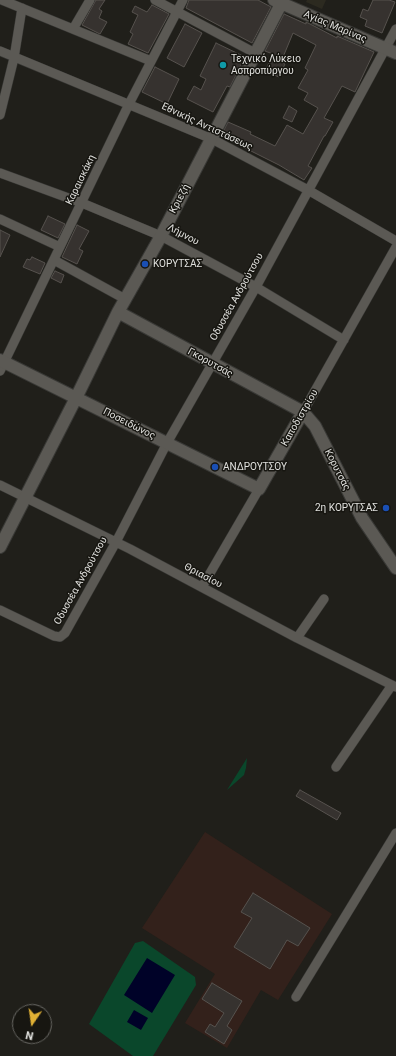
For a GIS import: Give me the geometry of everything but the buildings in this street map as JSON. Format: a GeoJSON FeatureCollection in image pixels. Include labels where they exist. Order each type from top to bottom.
{"type":"FeatureCollection","features":[{"type":"Feature","properties":{"kind":"street"},"geometry":{"type":"LineString","coordinates":[[4,0],[152,61]]}},
{"type":"Feature","properties":{"kind":"street"},"geometry":{"type":"LineString","coordinates":[[73,29],[90,0]]}},
{"type":"Feature","properties":{"kind":"street"},"geometry":{"type":"LineString","coordinates":[[154,0],[255,53]]}},
{"type":"Feature","properties":{"kind":"street","name":"Καραισκάκη"},"geometry":{"type":"LineString","coordinates":[[1,364],[183,0]]}},
{"type":"Feature","properties":{"kind":"street","name":"Αγίας Μαρίνας"},"geometry":{"type":"LineString","coordinates":[[280,1],[390,50]]}},
{"type":"Feature","properties":{"kind":"street","name":"Κριεζή"},"geometry":{"type":"LineString","coordinates":[[0,547],[118,312],[161,236],[212,139],[280,1]]}},
{"type":"Feature","properties":{"kind":"street"},"geometry":{"type":"LineString","coordinates":[[0,115],[14,58],[22,8]]}},
{"type":"Feature","properties":{"kind":"street","name":"Οδυσσέα Ανδρούτσου"},"geometry":{"type":"LineString","coordinates":[[0,610],[54,636],[60,637],[65,633],[116,542],[167,443],[256,287],[308,190],[390,50],[396,29]]}},
{"type":"Feature","properties":{"kind":"street","name":"Εθνικής Αντιστάσεως"},"geometry":{"type":"LineString","coordinates":[[0,51],[212,139],[308,190],[396,241]]}},
{"type":"Feature","properties":{"kind":"street","name":"Λήμνου"},"geometry":{"type":"LineString","coordinates":[[0,173],[82,203],[161,236],[256,287],[344,340]]}},
{"type":"Feature","properties":{"kind":"street"},"geometry":{"type":"LineString","coordinates":[[0,219],[60,247]]}},
{"type":"Feature","properties":{"kind":"street","name":"Καποδιστρίου"},"geometry":{"type":"LineString","coordinates":[[202,587],[396,247]]}},
{"type":"Feature","properties":{"kind":"street"},"geometry":{"type":"LineString","coordinates":[[54,260],[125,299]]}},
{"type":"Feature","properties":{"kind":"street","name":"Γκορυτσάς"},"geometry":{"type":"LineString","coordinates":[[118,312],[303,412]]}},
{"type":"Feature","properties":{"kind":"street","name":"Ποσειδώνος"},"geometry":{"type":"LineString","coordinates":[[1,364],[76,398],[259,489]]}},
{"type":"Feature","properties":{"kind":"street","name":"Κορυτσάς"},"geometry":{"type":"LineString","coordinates":[[303,412],[315,426],[362,518],[396,568]]}},
{"type":"Feature","properties":{"kind":"street","name":"Θριασίου"},"geometry":{"type":"LineString","coordinates":[[0,485],[116,542],[297,638],[394,686]]}},
{"type":"Feature","properties":{"kind":"street"},"geometry":{"type":"LineString","coordinates":[[297,638],[324,599]]}},
{"type":"Feature","properties":{"kind":"street"},"geometry":{"type":"LineString","coordinates":[[336,768],[394,686]]}},
{"type":"Feature","properties":{"kind":"street"},"geometry":{"type":"LineString","coordinates":[[296,997],[396,833]]}},
{"type":"Feature","properties":{"kind":"shaded area"},"geometry":{"type":"Polygon","coordinates":[[[307,0],[326,0],[322,9],[306,2],[307,0]]]}},
{"type":"Feature","properties":{"kind":"shaded area"},"geometry":{"type":"Polygon","coordinates":[[[205,832],[332,914],[278,1000],[261,990],[227,1048],[185,1023],[215,974],[142,928],[205,832]]]}},
{"type":"Feature","properties":{"kind":"green space"},"geometry":{"type":"Polygon","coordinates":[[[247,758],[244,775],[227,790],[247,758]]]}},
{"type":"Feature","properties":{"kind":"green space"},"geometry":{"type":"Polygon","coordinates":[[[143,941],[195,977],[196,985],[153,1056],[133,1056],[89,1024],[135,943],[143,941]]]}},
{"type":"Feature","properties":{"kind":"water"},"geometry":{"type":"Polygon","coordinates":[[[147,958],[175,975],[152,1013],[124,995],[147,958]]]}},
{"type":"Feature","properties":{"kind":"water"},"geometry":{"type":"Polygon","coordinates":[[[134,1010],[148,1018],[141,1030],[127,1022],[134,1010]]]}},
{"type":"Feature","properties":{"kind":"place","name":"Τεχνικό Λύκειο Ασπροπύργου"},"geometry":{"type":"Point","coordinates":[223,65]}},
{"type":"Feature","properties":{"kind":"place","name":"ΚΟΡΥΤΣΑΣ"},"geometry":{"type":"Point","coordinates":[145,264]}},
{"type":"Feature","properties":{"kind":"place","name":"ΑΝΔΡΟΥΤΣΟΥ"},"geometry":{"type":"Point","coordinates":[215,467]}},
{"type":"Feature","properties":{"kind":"place","name":"2η ΚΟΡΥΤΣΑΣ"},"geometry":{"type":"Point","coordinates":[386,508]}}]}
